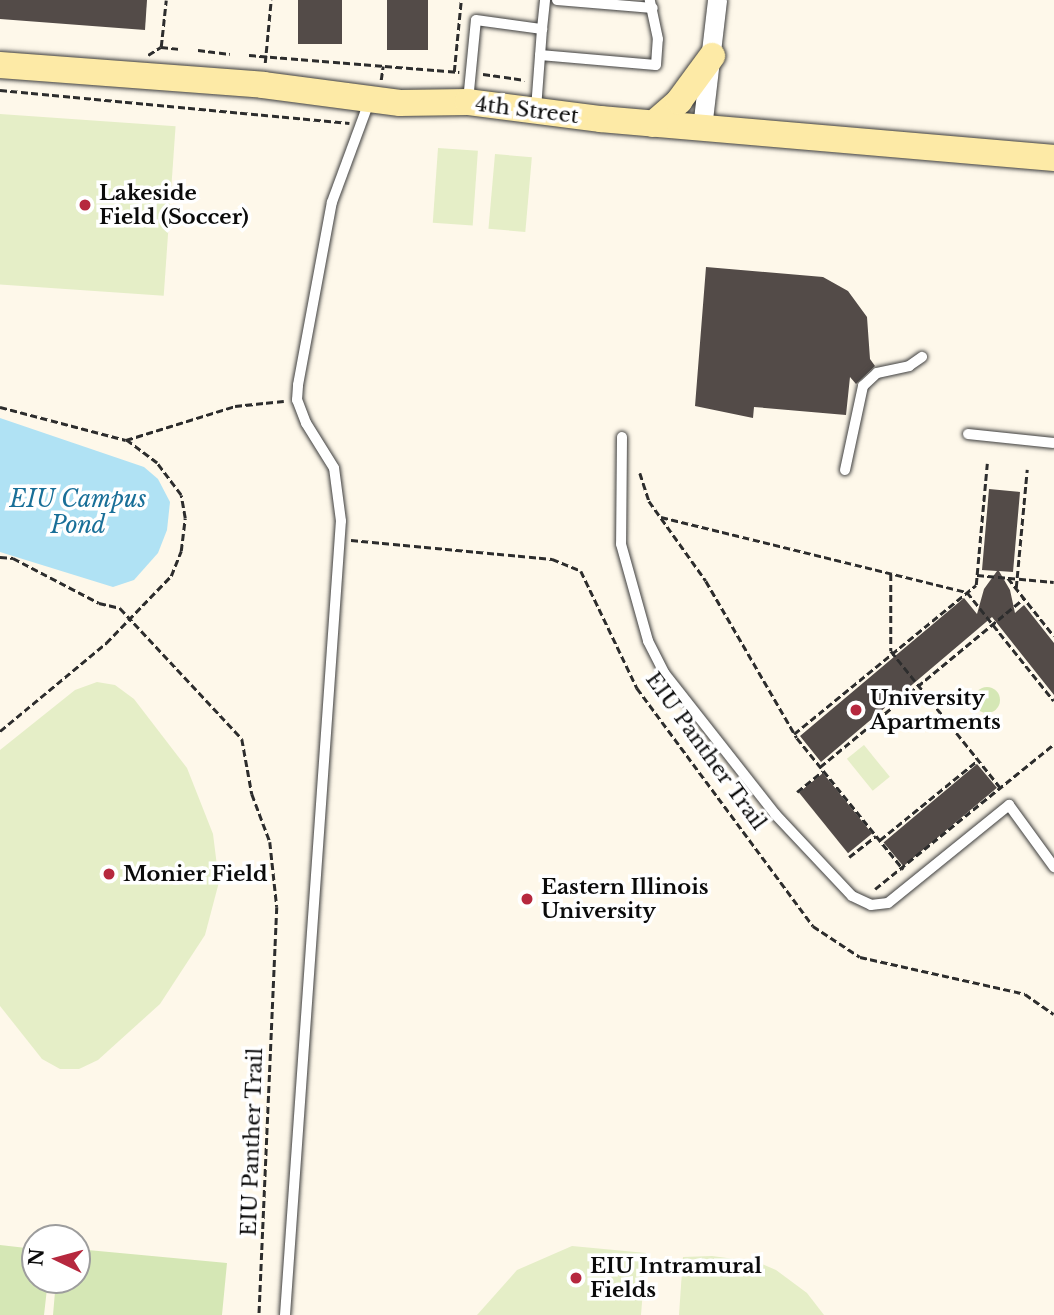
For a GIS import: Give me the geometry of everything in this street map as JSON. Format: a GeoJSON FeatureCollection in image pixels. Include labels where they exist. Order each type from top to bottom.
{"type":"FeatureCollection","features":[{"type":"Feature","properties":{"kind":"street"},"geometry":{"type":"LineString","coordinates":[[702,128],[718,0]]}},
{"type":"Feature","properties":{"kind":"street"},"geometry":{"type":"LineString","coordinates":[[653,124],[683,96],[712,56]]}},
{"type":"Feature","properties":{"kind":"street","name":"4th Street"},"geometry":{"type":"LineString","coordinates":[[0,65],[263,85],[370,102],[468,102],[653,124],[1054,158]]}},
{"type":"Feature","properties":{"kind":"lane"},"geometry":{"type":"LineString","coordinates":[[536,108],[545,0]]}},
{"type":"Feature","properties":{"kind":"lane"},"geometry":{"type":"LineString","coordinates":[[540,55],[656,65],[652,4],[557,0]]}},
{"type":"Feature","properties":{"kind":"lane"},"geometry":{"type":"LineString","coordinates":[[468,102],[476,20],[542,29]]}},
{"type":"Feature","properties":{"kind":"lane"},"geometry":{"type":"LineString","coordinates":[[285,1315],[340,539],[334,468],[298,400],[322,240],[370,102]]}},
{"type":"Feature","properties":{"kind":"lane"},"geometry":{"type":"LineString","coordinates":[[845,470],[863,386],[877,373],[909,366],[922,357]]}},
{"type":"Feature","properties":{"kind":"lane"},"geometry":{"type":"LineString","coordinates":[[968,434],[1054,443]]}},
{"type":"Feature","properties":{"kind":"lane"},"geometry":{"type":"LineString","coordinates":[[622,437],[621,544],[648,641],[666,674],[775,814],[852,896],[872,905],[888,903],[1009,805],[1054,867]]}},
{"type":"Feature","properties":{"kind":"path"},"geometry":{"type":"LineString","coordinates":[[161,47],[166,0]]}},
{"type":"Feature","properties":{"kind":"path"},"geometry":{"type":"LineString","coordinates":[[264,71],[271,0]]}},
{"type":"Feature","properties":{"kind":"path"},"geometry":{"type":"LineString","coordinates":[[454,72],[461,0]]}},
{"type":"Feature","properties":{"kind":"path"},"geometry":{"type":"LineString","coordinates":[[154,51],[161,47],[179,49]]}},
{"type":"Feature","properties":{"kind":"path"},"geometry":{"type":"LineString","coordinates":[[198,51],[230,54]]}},
{"type":"Feature","properties":{"kind":"path"},"geometry":{"type":"LineString","coordinates":[[249,55],[471,73],[532,81]]}},
{"type":"Feature","properties":{"kind":"path"},"geometry":{"type":"LineString","coordinates":[[0,90],[370,102],[383,66]]}},
{"type":"Feature","properties":{"kind":"path"},"geometry":{"type":"LineString","coordinates":[[126,440],[234,406],[298,400]]}},
{"type":"Feature","properties":{"kind":"path"},"geometry":{"type":"LineString","coordinates":[[0,407],[126,440],[170,476],[181,495],[185,518],[181,551],[171,576],[131,620],[0,731]]}},
{"type":"Feature","properties":{"kind":"path"},"geometry":{"type":"LineString","coordinates":[[794,734],[976,584],[987,464]]}},
{"type":"Feature","properties":{"kind":"path"},"geometry":{"type":"LineString","coordinates":[[1016,588],[1027,470]]}},
{"type":"Feature","properties":{"kind":"path"},"geometry":{"type":"LineString","coordinates":[[640,473],[660,516],[706,581],[794,734],[903,868]]}},
{"type":"Feature","properties":{"kind":"path"},"geometry":{"type":"LineString","coordinates":[[660,516],[967,592],[1054,701]]}},
{"type":"Feature","properties":{"kind":"path","name":"EIU Panther Trail"},"geometry":{"type":"LineString","coordinates":[[340,539],[552,559],[581,571],[637,688],[813,926],[860,957],[1025,994],[1054,1014]]}},
{"type":"Feature","properties":{"kind":"path","name":"EIU Panther Trail"},"geometry":{"type":"LineString","coordinates":[[0,557],[13,558],[99,603],[120,608],[242,739],[252,794],[270,842],[277,907],[259,1315]]}},
{"type":"Feature","properties":{"kind":"path"},"geometry":{"type":"LineString","coordinates":[[891,573],[893,653],[1000,787]]}},
{"type":"Feature","properties":{"kind":"path"},"geometry":{"type":"LineString","coordinates":[[977,575],[1054,582]]}},
{"type":"Feature","properties":{"kind":"path"},"geometry":{"type":"LineString","coordinates":[[1008,578],[1054,636]]}},
{"type":"Feature","properties":{"kind":"path"},"geometry":{"type":"LineString","coordinates":[[797,792],[1024,598]]}},
{"type":"Feature","properties":{"kind":"path"},"geometry":{"type":"LineString","coordinates":[[1047,693],[1054,688]]}},
{"type":"Feature","properties":{"kind":"path"},"geometry":{"type":"LineString","coordinates":[[875,890],[1054,744]]}},
{"type":"Feature","properties":{"kind":"path"},"geometry":{"type":"LineString","coordinates":[[880,840],[978,760]]}},
{"type":"Feature","properties":{"kind":"path"},"geometry":{"type":"LineString","coordinates":[[849,857],[876,836]]}},
{"type":"Feature","properties":{"kind":"green space","name":"Lakeside Field (Soccer)"},"geometry":{"type":"Polygon","coordinates":[[[0,114],[176,126],[164,296],[0,284],[0,114]]]}},
{"type":"Feature","properties":{"kind":"green space"},"geometry":{"type":"Polygon","coordinates":[[[438,148],[478,151],[473,226],[433,223],[438,148]]]}},
{"type":"Feature","properties":{"kind":"green space"},"geometry":{"type":"Polygon","coordinates":[[[495,154],[532,157],[525,232],[488,229],[495,154]]]}},
{"type":"Feature","properties":{"kind":"green space","name":"Monier Field"},"geometry":{"type":"Polygon","coordinates":[[[97,682],[115,685],[134,699],[187,768],[213,834],[219,882],[205,935],[160,1004],[98,1060],[79,1069],[60,1069],[42,1059],[0,1006],[0,750],[75,690],[97,682]]]}},
{"type":"Feature","properties":{"kind":"green space"},"geometry":{"type":"Polygon","coordinates":[[[987,687],[996,691],[1000,700],[996,709],[987,713],[978,709],[974,700],[978,691],[987,687]]]}},
{"type":"Feature","properties":{"kind":"green space"},"geometry":{"type":"Polygon","coordinates":[[[864,745],[890,777],[873,791],[847,759],[864,745]]]}},
{"type":"Feature","properties":{"kind":"green space"},"geometry":{"type":"Polygon","coordinates":[[[0,1245],[21,1247],[21,1294],[46,1294],[44,1315],[0,1315],[0,1245]]]}},
{"type":"Feature","properties":{"kind":"green space","name":"EIU Intramural Fields"},"geometry":{"type":"Polygon","coordinates":[[[572,1246],[646,1253],[641,1315],[477,1315],[517,1270],[572,1246]]]}},
{"type":"Feature","properties":{"kind":"green space"},"geometry":{"type":"Polygon","coordinates":[[[91,1250],[227,1263],[222,1315],[53,1315],[55,1294],[91,1294],[91,1250]]]}},
{"type":"Feature","properties":{"kind":"green space","name":"EIU Intramural Fields"},"geometry":{"type":"Polygon","coordinates":[[[712,1256],[757,1262],[776,1270],[807,1293],[824,1315],[679,1315],[683,1257],[712,1256]]]}},
{"type":"Feature","properties":{"kind":"water","name":"EIU Campus Pond"},"geometry":{"type":"Polygon","coordinates":[[[0,418],[144,467],[158,479],[170,502],[167,530],[158,553],[134,580],[113,587],[0,552],[0,418]]]}},
{"type":"Feature","properties":{"kind":"building"},"geometry":{"type":"Polygon","coordinates":[[[0,0],[147,0],[145,30],[0,19],[0,0]]]}},
{"type":"Feature","properties":{"kind":"building"},"geometry":{"type":"Polygon","coordinates":[[[298,0],[342,0],[342,44],[298,44],[298,0]]]}},
{"type":"Feature","properties":{"kind":"building"},"geometry":{"type":"Polygon","coordinates":[[[387,0],[428,0],[428,50],[387,50],[387,0]]]}},
{"type":"Feature","properties":{"kind":"building"},"geometry":{"type":"Polygon","coordinates":[[[706,267],[823,277],[848,291],[867,317],[870,359],[875,366],[856,384],[850,377],[846,415],[754,407],[753,418],[695,406],[706,267]]]}},
{"type":"Feature","properties":{"kind":"building"},"geometry":{"type":"Polygon","coordinates":[[[989,489],[1020,492],[1013,572],[999,571],[1010,590],[1015,613],[1024,605],[1054,643],[1054,695],[992,617],[821,762],[800,736],[964,598],[977,614],[984,589],[997,571],[982,570],[989,489]]]}},
{"type":"Feature","properties":{"kind":"building","name":"University Apartments"},"geometry":{"type":"Polygon","coordinates":[[[977,764],[997,788],[903,866],[884,842],[977,764]]]}},
{"type":"Feature","properties":{"kind":"building","name":"University Apartments"},"geometry":{"type":"Polygon","coordinates":[[[823,773],[872,834],[848,853],[799,793],[823,773]]]}},
{"type":"Feature","properties":{"kind":"place","name":"Lakeside Field (Soccer)"},"geometry":{"type":"Point","coordinates":[85,205]}},
{"type":"Feature","properties":{"kind":"place","name":"University Apartments"},"geometry":{"type":"Point","coordinates":[856,710]}},
{"type":"Feature","properties":{"kind":"place","name":"Monier Field"},"geometry":{"type":"Point","coordinates":[109,874]}},
{"type":"Feature","properties":{"kind":"place","name":"Eastern Illinois University"},"geometry":{"type":"Point","coordinates":[527,899]}},
{"type":"Feature","properties":{"kind":"place","name":"EIU Intramural Fields"},"geometry":{"type":"Point","coordinates":[576,1278]}}]}
